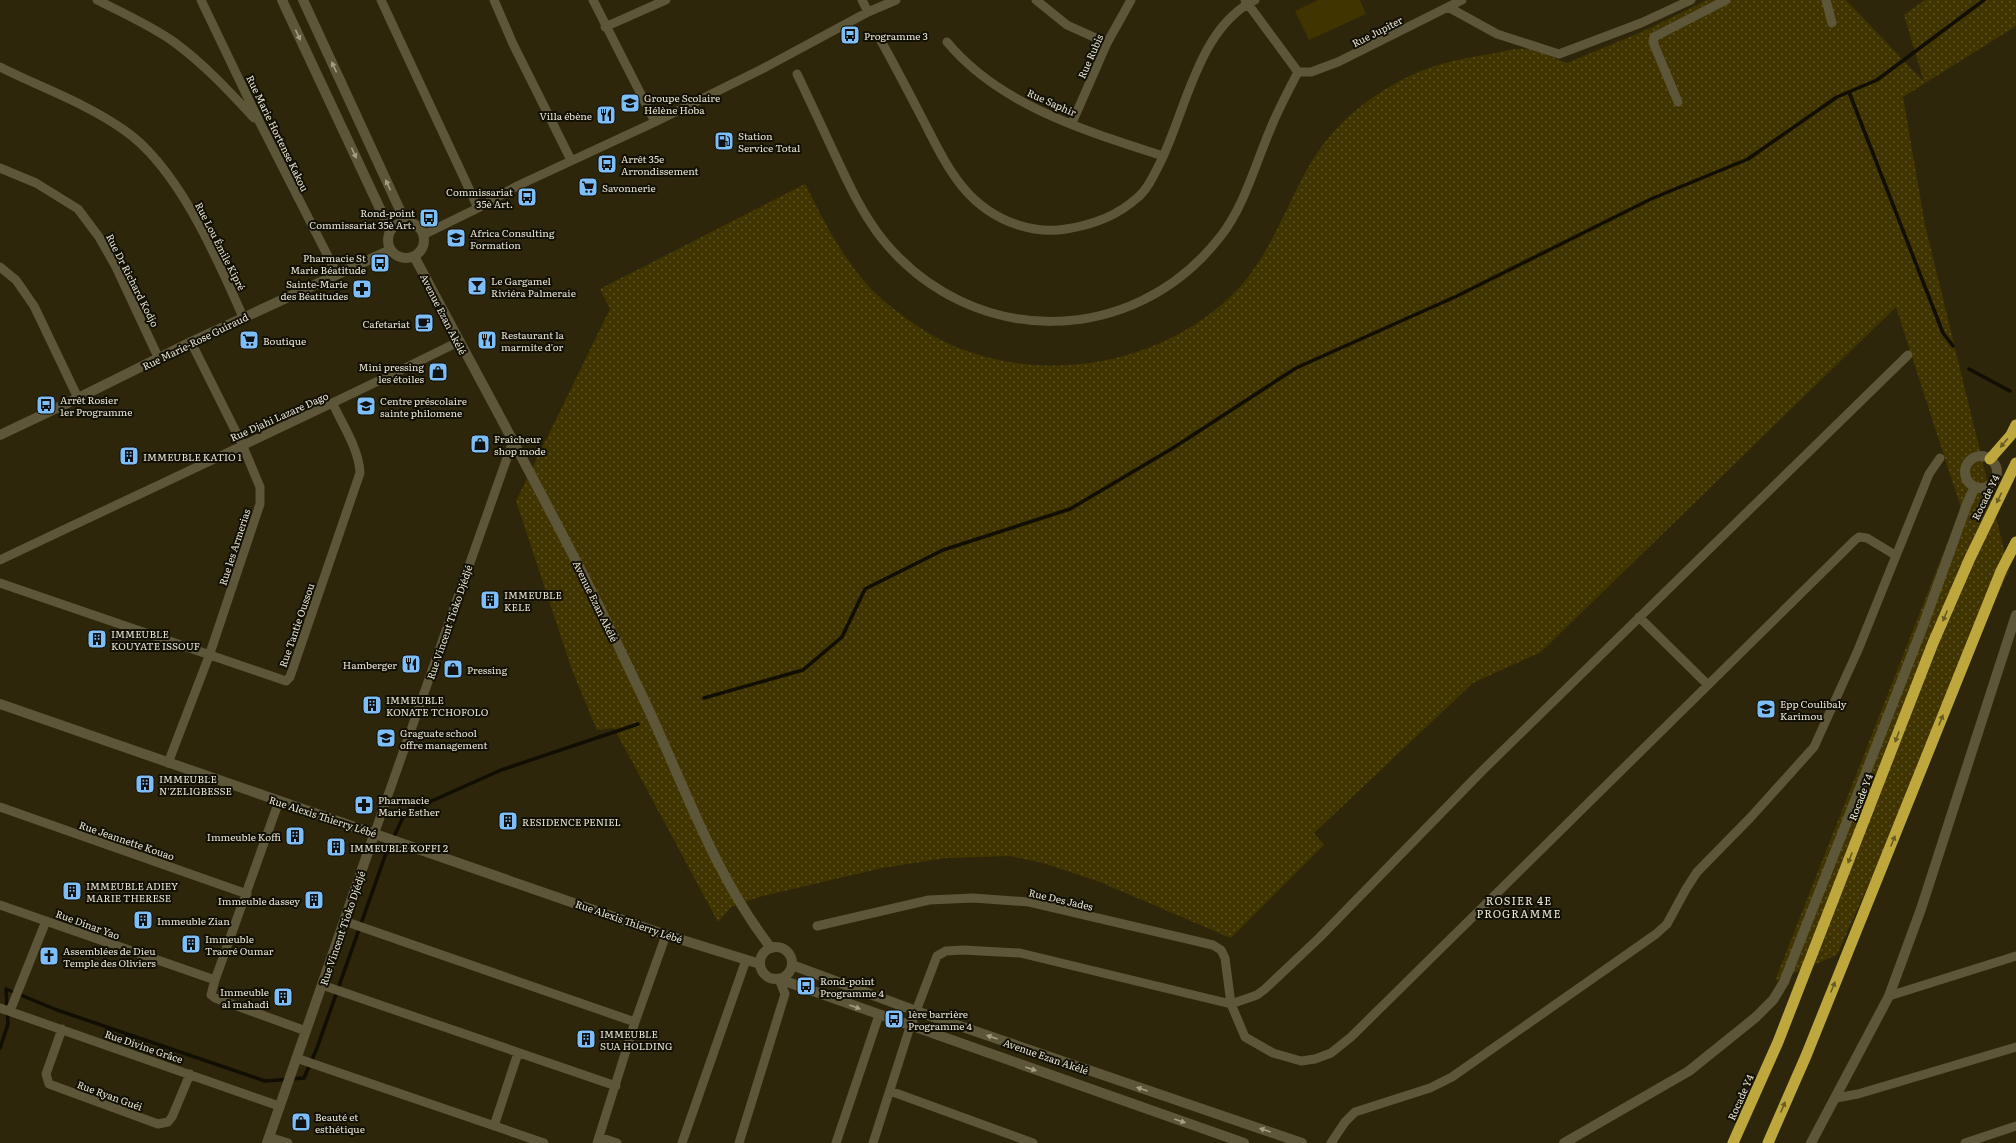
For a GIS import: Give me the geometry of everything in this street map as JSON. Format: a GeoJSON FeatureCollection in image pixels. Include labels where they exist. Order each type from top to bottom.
{"type":"FeatureCollection","features":[{"type":"Feature","properties":{"kind":"highway"},"geometry":{"type":"LineString","coordinates":[[1990,459],[2011,435],[2016,425]]}},
{"type":"Feature","properties":{"kind":"highway","name":"Rocade Y4"},"geometry":{"type":"LineString","coordinates":[[1733,1143],[1778,1042],[1934,643],[1970,558],[2016,463]]}},
{"type":"Feature","properties":{"kind":"highway"},"geometry":{"type":"LineString","coordinates":[[1768,1143],[1806,1056],[2001,571],[2016,542]]}},
{"type":"Feature","properties":{"kind":"street"},"geometry":{"type":"LineString","coordinates":[[97,0],[142,22],[174,42],[208,70],[260,123]]}},
{"type":"Feature","properties":{"kind":"street","name":"Rue Marie Hortense Kakou"},"geometry":{"type":"LineString","coordinates":[[201,0],[260,123],[337,274]]}},
{"type":"Feature","properties":{"kind":"street"},"geometry":{"type":"LineString","coordinates":[[282,0],[390,230]]}},
{"type":"Feature","properties":{"kind":"street"},"geometry":{"type":"LineString","coordinates":[[303,0],[405,221]]}},
{"type":"Feature","properties":{"kind":"street"},"geometry":{"type":"LineString","coordinates":[[381,0],[478,208]]}},
{"type":"Feature","properties":{"kind":"street"},"geometry":{"type":"LineString","coordinates":[[494,0],[513,44],[571,160]]}},
{"type":"Feature","properties":{"kind":"street"},"geometry":{"type":"LineString","coordinates":[[593,0],[605,27],[655,122]]}},
{"type":"Feature","properties":{"kind":"street"},"geometry":{"type":"LineString","coordinates":[[605,27],[666,0]]}},
{"type":"Feature","properties":{"kind":"street"},"geometry":{"type":"LineString","coordinates":[[862,0],[868,12]]}},
{"type":"Feature","properties":{"kind":"street"},"geometry":{"type":"LineString","coordinates":[[424,235],[478,208],[517,186],[655,122],[762,69],[868,12],[896,0]]}},
{"type":"Feature","properties":{"kind":"street"},"geometry":{"type":"LineString","coordinates":[[1036,0],[1068,25],[1107,43]]}},
{"type":"Feature","properties":{"kind":"street","name":"Rue Rubis"},"geometry":{"type":"LineString","coordinates":[[1072,123],[1107,43],[1131,0]]}},
{"type":"Feature","properties":{"kind":"street","name":"Rue Jupiter"},"geometry":{"type":"LineString","coordinates":[[1298,72],[1311,72],[1338,62],[1462,0]]}},
{"type":"Feature","properties":{"kind":"street"},"geometry":{"type":"LineString","coordinates":[[1448,7],[1496,34],[1559,54],[1641,23],[1691,0]]}},
{"type":"Feature","properties":{"kind":"street"},"geometry":{"type":"LineString","coordinates":[[1678,102],[1653,42],[1654,37],[1726,0]]}},
{"type":"Feature","properties":{"kind":"street"},"geometry":{"type":"LineString","coordinates":[[1826,0],[1832,23]]}},
{"type":"Feature","properties":{"kind":"street"},"geometry":{"type":"LineString","coordinates":[[797,74],[858,203],[882,239],[906,265],[931,284],[985,312],[1018,320],[1048,322],[1080,321],[1114,313],[1148,299],[1180,278],[1203,257],[1221,236],[1236,212],[1270,129],[1298,72],[1249,1],[1227,21],[1209,46],[1193,79],[1163,156],[1152,178],[1138,198],[1113,216],[1087,226],[1057,231],[1035,230],[1003,220],[982,208],[963,188],[946,165],[880,39]]}},
{"type":"Feature","properties":{"kind":"street","name":"Rue Saphir"},"geometry":{"type":"LineString","coordinates":[[947,42],[962,60],[996,86],[1027,104],[1117,141],[1163,156]]}},
{"type":"Feature","properties":{"kind":"street","name":"Rue Lou Émile Kipré"},"geometry":{"type":"LineString","coordinates":[[0,67],[96,112],[126,131],[149,152],[170,177],[194,213],[243,317]]}},
{"type":"Feature","properties":{"kind":"street","name":"Rue Dr Richard Kodjo"},"geometry":{"type":"LineString","coordinates":[[0,168],[36,183],[78,209],[99,237],[116,267],[159,358]]}},
{"type":"Feature","properties":{"kind":"street"},"geometry":{"type":"LineString","coordinates":[[405,221],[415,224],[424,235],[421,249],[414,256],[403,258],[390,250],[388,237],[390,230],[395,225],[405,221]]}},
{"type":"Feature","properties":{"kind":"street","name":"Rue Marie-Rose Guiraud"},"geometry":{"type":"LineString","coordinates":[[0,435],[243,317],[390,250]]}},
{"type":"Feature","properties":{"kind":"street","name":"Avenue Ezan Akélé"},"geometry":{"type":"LineString","coordinates":[[414,256],[458,342],[513,441],[575,558],[644,700],[718,863],[735,896],[755,927],[771,948]]}},
{"type":"Feature","properties":{"kind":"street"},"geometry":{"type":"LineString","coordinates":[[0,267],[16,280],[34,306],[78,398]]}},
{"type":"Feature","properties":{"kind":"street","name":"Rue les Armerias"},"geometry":{"type":"LineString","coordinates":[[168,764],[209,656],[260,504],[260,487],[242,444],[191,342]]}},
{"type":"Feature","properties":{"kind":"street","name":"Rue Djahi Lazare Dago"},"geometry":{"type":"LineString","coordinates":[[0,560],[242,444],[333,404],[458,342]]}},
{"type":"Feature","properties":{"kind":"street"},"geometry":{"type":"LineString","coordinates":[[873,1143],[910,1027],[936,956],[946,951],[963,950],[1020,953],[1231,1004],[1257,995],[1265,989],[1320,938],[1476,776],[1908,355]]}},
{"type":"Feature","properties":{"kind":"street","name":"Rue Tantie Oussou"},"geometry":{"type":"LineString","coordinates":[[0,583],[280,681],[286,681],[290,677],[360,473],[359,462],[355,451],[333,404]]}},
{"type":"Feature","properties":{"kind":"street","name":"Rue Vincent Tioko Djédjé"},"geometry":{"type":"LineString","coordinates":[[268,1140],[513,441]]}},
{"type":"Feature","properties":{"kind":"street"},"geometry":{"type":"LineString","coordinates":[[1975,457],[1986,457],[1990,459],[1996,467],[1996,477],[1990,485],[1980,488],[1975,486],[1967,480],[1965,469],[1967,464],[1975,457]]}},
{"type":"Feature","properties":{"kind":"street"},"geometry":{"type":"LineString","coordinates":[[1332,1143],[1346,1122],[1355,1112],[1430,1088],[1452,1077],[1656,934],[1667,924],[1697,872],[1750,818],[1814,747],[1858,650],[1895,555],[1929,474],[1940,458]]}},
{"type":"Feature","properties":{"kind":"street"},"geometry":{"type":"LineString","coordinates":[[1564,1143],[1689,1071],[1756,1017],[1773,1000],[1784,982],[1923,626],[1967,504],[1975,486]]}},
{"type":"Feature","properties":{"kind":"street","name":"Rue Des Jades"},"geometry":{"type":"LineString","coordinates":[[817,926],[929,900],[973,898],[1029,902],[1213,945],[1221,950],[1225,958],[1231,1004],[1245,1037],[1274,1053],[1301,1061],[1315,1059],[1341,1046],[1859,537],[1866,538],[1895,555]]}},
{"type":"Feature","properties":{"kind":"street"},"geometry":{"type":"LineString","coordinates":[[1811,1143],[1889,996],[1921,909],[2016,616]]}},
{"type":"Feature","properties":{"kind":"street"},"geometry":{"type":"LineString","coordinates":[[1639,617],[1708,685]]}},
{"type":"Feature","properties":{"kind":"street","name":"Rue Alexis Thierry Lébé"},"geometry":{"type":"LineString","coordinates":[[0,704],[168,764],[375,832],[666,935],[760,964]]}},
{"type":"Feature","properties":{"kind":"street"},"geometry":{"type":"LineString","coordinates":[[279,801],[247,894],[214,980],[211,995],[215,998],[306,1031]]}},
{"type":"Feature","properties":{"kind":"street","name":"Rue Jeannette Kouao"},"geometry":{"type":"LineString","coordinates":[[0,808],[247,894]]}},
{"type":"Feature","properties":{"kind":"street","name":"Rue Dinar Yao"},"geometry":{"type":"LineString","coordinates":[[0,904],[214,980]]}},
{"type":"Feature","properties":{"kind":"street"},"geometry":{"type":"LineString","coordinates":[[10,1011],[46,921]]}},
{"type":"Feature","properties":{"kind":"street"},"geometry":{"type":"LineString","coordinates":[[344,921],[635,1022]]}},
{"type":"Feature","properties":{"kind":"street"},"geometry":{"type":"LineString","coordinates":[[617,1143],[598,1140],[635,1022],[666,935]]}},
{"type":"Feature","properties":{"kind":"street"},"geometry":{"type":"LineString","coordinates":[[771,948],[782,948],[790,955],[792,965],[788,974],[779,979],[769,978],[765,975],[760,964],[763,955],[771,948]]}},
{"type":"Feature","properties":{"kind":"street"},"geometry":{"type":"LineString","coordinates":[[1889,996],[2016,956]]}},
{"type":"Feature","properties":{"kind":"street"},"geometry":{"type":"LineString","coordinates":[[682,1143],[746,960]]}},
{"type":"Feature","properties":{"kind":"street","name":"Avenue Ezan Akélé"},"geometry":{"type":"LineString","coordinates":[[792,965],[916,1011],[1302,1143]]}},
{"type":"Feature","properties":{"kind":"street"},"geometry":{"type":"LineString","coordinates":[[739,1143],[785,994],[779,979]]}},
{"type":"Feature","properties":{"kind":"street","name":"Avenue Ezan Akélé"},"geometry":{"type":"LineString","coordinates":[[779,979],[910,1027],[1244,1143]]}},
{"type":"Feature","properties":{"kind":"street"},"geometry":{"type":"LineString","coordinates":[[322,985],[616,1086]]}},
{"type":"Feature","properties":{"kind":"street","name":"Rue Divine Grâce"},"geometry":{"type":"LineString","coordinates":[[0,1008],[279,1106]]}},
{"type":"Feature","properties":{"kind":"street"},"geometry":{"type":"LineString","coordinates":[[836,1143],[879,1015]]}},
{"type":"Feature","properties":{"kind":"street","name":"Rue Ryan Guéi"},"geometry":{"type":"LineString","coordinates":[[62,1029],[46,1074],[49,1084],[158,1124],[168,1122],[172,1117],[190,1074]]}},
{"type":"Feature","properties":{"kind":"street"},"geometry":{"type":"LineString","coordinates":[[1836,1098],[1858,1094],[2016,1047]]}},
{"type":"Feature","properties":{"kind":"street"},"geometry":{"type":"LineString","coordinates":[[494,1126],[518,1053]]}},
{"type":"Feature","properties":{"kind":"street"},"geometry":{"type":"LineString","coordinates":[[296,1058],[544,1143]]}},
{"type":"Feature","properties":{"kind":"street"},"geometry":{"type":"LineString","coordinates":[[890,1091],[1033,1143]]}},
{"type":"Feature","properties":{"kind":"street"},"geometry":{"type":"LineString","coordinates":[[1965,1143],[1975,1141],[2016,1126]]}},
{"type":"Feature","properties":{"kind":"street"},"geometry":{"type":"LineString","coordinates":[[268,1140],[288,1143]]}},
{"type":"Feature","properties":{"kind":"shaded area"},"geometry":{"type":"Polygon","coordinates":[[[1318,0],[1360,0],[1366,14],[1309,40],[1295,11],[1318,0]]]}},
{"type":"Feature","properties":{"kind":"shaded area"},"geometry":{"type":"Polygon","coordinates":[[[1707,0],[1846,0],[1924,82],[1904,15],[1925,0],[2016,0],[2016,26],[1903,97],[1925,225],[2009,570],[1837,955],[1775,981],[1961,508],[1896,307],[1541,652],[1473,683],[1314,833],[1324,845],[1231,938],[1100,882],[1043,863],[1010,856],[946,858],[882,868],[759,897],[731,907],[718,922],[614,728],[597,730],[572,670],[516,501],[610,309],[600,289],[805,184],[839,246],[859,275],[871,289],[891,307],[937,338],[981,356],[1019,363],[1058,365],[1096,362],[1133,353],[1169,339],[1202,319],[1232,295],[1246,280],[1267,248],[1302,178],[1323,145],[1348,117],[1363,105],[1395,84],[1412,75],[1444,63],[1512,50],[1530,49],[1567,63],[1646,30],[1707,0]]]}},
{"type":"Feature","properties":{"kind":"waterway"},"geometry":{"type":"LineString","coordinates":[[704,698],[803,670],[842,637],[865,589],[943,550],[1070,509],[1173,448],[1296,368],[1457,296],[1651,199],[1748,159],[1837,97],[1877,80],[1984,0]]}},
{"type":"Feature","properties":{"kind":"waterway"},"geometry":{"type":"LineString","coordinates":[[1849,92],[1943,333],[1953,346]]}},
{"type":"Feature","properties":{"kind":"waterway"},"geometry":{"type":"LineString","coordinates":[[1969,369],[2010,391]]}},
{"type":"Feature","properties":{"kind":"waterway"},"geometry":{"type":"LineString","coordinates":[[0,1048],[8,1024],[6,989],[57,1010],[265,1081],[304,1078],[317,1048],[385,856],[405,813],[501,770],[638,724]]}},
{"type":"Feature","properties":{"kind":"place","name":"Programme 3"},"geometry":{"type":"Point","coordinates":[850,35]}},
{"type":"Feature","properties":{"kind":"place","name":"Groupe Scolaire Hélène Hoba"},"geometry":{"type":"Point","coordinates":[630,103]}},
{"type":"Feature","properties":{"kind":"place","name":"Villa ébène"},"geometry":{"type":"Point","coordinates":[606,115]}},
{"type":"Feature","properties":{"kind":"place","name":"Station Service Total"},"geometry":{"type":"Point","coordinates":[724,141]}},
{"type":"Feature","properties":{"kind":"place","name":"Arrêt 35e Arrondissement"},"geometry":{"type":"Point","coordinates":[607,164]}},
{"type":"Feature","properties":{"kind":"place","name":"Savonnerie"},"geometry":{"type":"Point","coordinates":[588,187]}},
{"type":"Feature","properties":{"kind":"place","name":"Commissariat 35è Art."},"geometry":{"type":"Point","coordinates":[527,197]}},
{"type":"Feature","properties":{"kind":"place","name":"Rond-point Commissariat 35è Art."},"geometry":{"type":"Point","coordinates":[429,218]}},
{"type":"Feature","properties":{"kind":"place","name":"Africa Consulting Formation"},"geometry":{"type":"Point","coordinates":[456,238]}},
{"type":"Feature","properties":{"kind":"place","name":"Pharmacie St Marie Béatitude"},"geometry":{"type":"Point","coordinates":[380,263]}},
{"type":"Feature","properties":{"kind":"place","name":"Le Gargamel Riviéra Palmeraie"},"geometry":{"type":"Point","coordinates":[477,286]}},
{"type":"Feature","properties":{"kind":"place","name":"Sainte-Marie des Béatitudes"},"geometry":{"type":"Point","coordinates":[362,289]}},
{"type":"Feature","properties":{"kind":"place","name":"Cafetariat"},"geometry":{"type":"Point","coordinates":[424,323]}},
{"type":"Feature","properties":{"kind":"place","name":"Boutique"},"geometry":{"type":"Point","coordinates":[249,340]}},
{"type":"Feature","properties":{"kind":"place","name":"Restaurant la marmite d'or"},"geometry":{"type":"Point","coordinates":[487,340]}},
{"type":"Feature","properties":{"kind":"place","name":"Mini pressing les étoiles"},"geometry":{"type":"Point","coordinates":[438,372]}},
{"type":"Feature","properties":{"kind":"place","name":"Arrêt Rosier 1er Programme"},"geometry":{"type":"Point","coordinates":[46,405]}},
{"type":"Feature","properties":{"kind":"place","name":"Centre préscolaire sainte philomene"},"geometry":{"type":"Point","coordinates":[366,406]}},
{"type":"Feature","properties":{"kind":"place","name":"Fraîcheur shop mode"},"geometry":{"type":"Point","coordinates":[480,444]}},
{"type":"Feature","properties":{"kind":"place","name":"IMMEUBLE KATIO 1"},"geometry":{"type":"Point","coordinates":[129,456]}},
{"type":"Feature","properties":{"kind":"place","name":"IMMEUBLE KELE"},"geometry":{"type":"Point","coordinates":[490,600]}},
{"type":"Feature","properties":{"kind":"place","name":"IMMEUBLE KOUYATE ISSOUF"},"geometry":{"type":"Point","coordinates":[97,639]}},
{"type":"Feature","properties":{"kind":"place","name":"Hamberger"},"geometry":{"type":"Point","coordinates":[411,664]}},
{"type":"Feature","properties":{"kind":"place","name":"Pressing"},"geometry":{"type":"Point","coordinates":[453,669]}},
{"type":"Feature","properties":{"kind":"place","name":"IMMEUBLE KONATE TCHOFOLO"},"geometry":{"type":"Point","coordinates":[372,705]}},
{"type":"Feature","properties":{"kind":"place","name":"Epp Coulibaly Karimou"},"geometry":{"type":"Point","coordinates":[1766,709]}},
{"type":"Feature","properties":{"kind":"place","name":"Graguate school offre management"},"geometry":{"type":"Point","coordinates":[386,738]}},
{"type":"Feature","properties":{"kind":"place","name":"IMMEUBLE N'ZELIGBESSE"},"geometry":{"type":"Point","coordinates":[145,784]}},
{"type":"Feature","properties":{"kind":"place","name":"Pharmacie Marie Esther"},"geometry":{"type":"Point","coordinates":[364,805]}},
{"type":"Feature","properties":{"kind":"place","name":"RESIDENCE PENIEL"},"geometry":{"type":"Point","coordinates":[508,821]}},
{"type":"Feature","properties":{"kind":"place","name":"Immeuble Koffi"},"geometry":{"type":"Point","coordinates":[295,836]}},
{"type":"Feature","properties":{"kind":"place","name":"IMMEUBLE KOFFI 2"},"geometry":{"type":"Point","coordinates":[336,847]}},
{"type":"Feature","properties":{"kind":"place","name":"IMMEUBLE ADIEY MARIE THERESE"},"geometry":{"type":"Point","coordinates":[72,891]}},
{"type":"Feature","properties":{"kind":"place","name":"Immeuble dassey"},"geometry":{"type":"Point","coordinates":[314,900]}},
{"type":"Feature","properties":{"kind":"place","name":"Immeuble Zian"},"geometry":{"type":"Point","coordinates":[143,920]}},
{"type":"Feature","properties":{"kind":"place","name":"Immeuble Traoré Oumar"},"geometry":{"type":"Point","coordinates":[191,944]}},
{"type":"Feature","properties":{"kind":"place","name":"Assemblées de Dieu Temple des Oliviers"},"geometry":{"type":"Point","coordinates":[49,956]}},
{"type":"Feature","properties":{"kind":"place","name":"Rond-point Programme 4"},"geometry":{"type":"Point","coordinates":[806,986]}},
{"type":"Feature","properties":{"kind":"place","name":"Immeuble al mahadi"},"geometry":{"type":"Point","coordinates":[283,997]}},
{"type":"Feature","properties":{"kind":"place","name":"1ère barrière Programme 4"},"geometry":{"type":"Point","coordinates":[894,1019]}},
{"type":"Feature","properties":{"kind":"place","name":"IMMEUBLE SUA HOLDING"},"geometry":{"type":"Point","coordinates":[586,1039]}},
{"type":"Feature","properties":{"kind":"place","name":"Beauté et esthétique"},"geometry":{"type":"Point","coordinates":[301,1122]}},
{"type":"Feature","properties":{"kind":"district","name":"ROSIER 4E PROGRAMME"},"geometry":{"type":"Point","coordinates":[1519,906]}}]}
